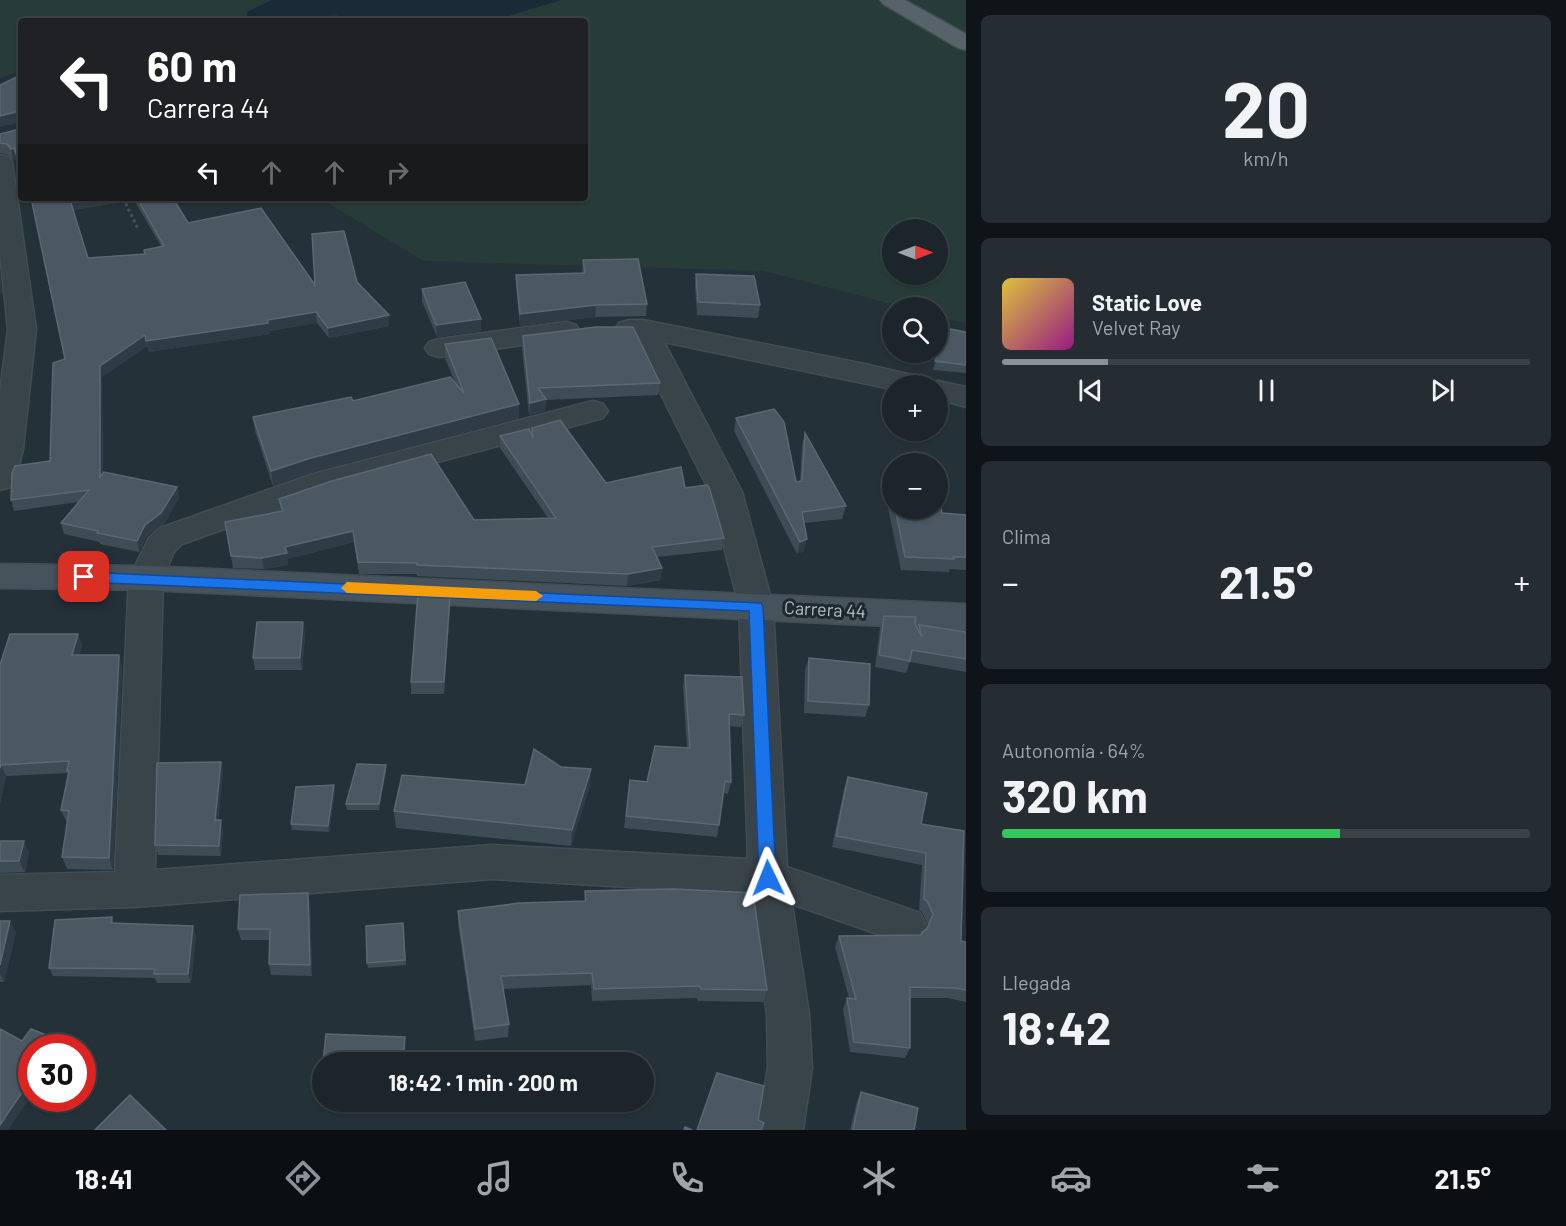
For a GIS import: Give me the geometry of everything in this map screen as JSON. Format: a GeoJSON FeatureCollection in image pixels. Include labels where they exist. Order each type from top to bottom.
{"type":"FeatureCollection","features":[{"type":"Feature","properties":{"kind":"main road"},"geometry":{"type":"LineString","coordinates":[[890,0],[966,43]]}},
{"type":"Feature","properties":{"kind":"main road","name":"Carrera 44"},"geometry":{"type":"LineString","coordinates":[[0,576],[146,578],[966,617]]}},
{"type":"Feature","properties":{"kind":"street"},"geometry":{"type":"LineString","coordinates":[[0,162],[22,329],[8,449],[0,479]]}},
{"type":"Feature","properties":{"kind":"street"},"geometry":{"type":"LineString","coordinates":[[439,348],[599,328],[643,329],[882,377]]}},
{"type":"Feature","properties":{"kind":"street"},"geometry":{"type":"LineString","coordinates":[[643,329],[726,492],[756,606],[768,878],[788,1014],[790,1068],[780,1130]]}},
{"type":"Feature","properties":{"kind":"street"},"geometry":{"type":"LineString","coordinates":[[948,392],[966,397]]}},
{"type":"Feature","properties":{"kind":"street"},"geometry":{"type":"LineString","coordinates":[[134,889],[146,578],[161,546],[171,536],[324,482],[593,411]]}},
{"type":"Feature","properties":{"kind":"street"},"geometry":{"type":"LineString","coordinates":[[0,893],[134,889],[492,862],[768,878],[906,926]]}},
{"type":"Feature","properties":{"kind":"path"},"geometry":{"type":"LineString","coordinates":[[124,201],[138,229]]}},
{"type":"Feature","properties":{"kind":"green space"},"geometry":{"type":"Polygon","coordinates":[[[0,0],[272,0],[247,12],[247,18],[18,18],[18,72],[0,78],[0,0]]]}},
{"type":"Feature","properties":{"kind":"green space"},"geometry":{"type":"Polygon","coordinates":[[[561,0],[966,0],[966,323],[948,319],[948,297],[882,297],[882,302],[764,271],[423,261],[325,201],[588,201],[588,18],[501,18],[561,0]]]}},
{"type":"Feature","properties":{"kind":"water"},"geometry":{"type":"Polygon","coordinates":[[[272,0],[561,0],[501,18],[343,18],[336,14],[307,18],[247,18],[247,12],[272,0]]]}},
{"type":"Feature","properties":{"kind":"building"},"geometry":{"type":"Polygon","coordinates":[[[18,76],[18,112],[0,116],[0,85],[18,76]]]}},
{"type":"Feature","properties":{"kind":"building"},"geometry":{"type":"Polygon","coordinates":[[[18,130],[18,159],[14,148],[11,149],[7,144],[0,143],[0,134],[18,130]]]}},
{"type":"Feature","properties":{"kind":"building"},"geometry":{"type":"Polygon","coordinates":[[[32,201],[70,201],[88,258],[145,254],[144,250],[164,246],[139,201],[175,201],[188,223],[261,208],[315,285],[312,234],[344,231],[357,282],[389,315],[328,328],[316,312],[267,320],[268,323],[146,341],[145,335],[100,366],[100,477],[104,472],[177,487],[161,513],[145,525],[137,541],[61,523],[89,490],[11,500],[12,473],[15,466],[50,461],[53,363],[65,359],[32,201]]]}},
{"type":"Feature","properties":{"kind":"building"},"geometry":{"type":"Polygon","coordinates":[[[638,259],[647,304],[596,305],[520,314],[516,275],[585,273],[583,260],[638,259]]]}},
{"type":"Feature","properties":{"kind":"building"},"geometry":{"type":"Polygon","coordinates":[[[696,274],[754,276],[760,305],[698,302],[696,274]]]}},
{"type":"Feature","properties":{"kind":"building"},"geometry":{"type":"Polygon","coordinates":[[[465,282],[481,319],[436,325],[422,289],[465,282]]]}},
{"type":"Feature","properties":{"kind":"building"},"geometry":{"type":"Polygon","coordinates":[[[596,327],[633,327],[660,383],[538,388],[546,399],[530,403],[523,336],[596,327]]]}},
{"type":"Feature","properties":{"kind":"building"},"geometry":{"type":"Polygon","coordinates":[[[948,329],[966,332],[966,365],[948,363],[948,329]]]}},
{"type":"Feature","properties":{"kind":"building"},"geometry":{"type":"Polygon","coordinates":[[[491,338],[519,404],[311,458],[271,471],[253,417],[351,397],[353,401],[450,377],[464,393],[445,344],[491,338]]]}},
{"type":"Feature","properties":{"kind":"building"},"geometry":{"type":"Polygon","coordinates":[[[774,409],[784,422],[796,482],[802,481],[805,433],[846,506],[802,512],[807,539],[800,542],[736,418],[774,409]]]}},
{"type":"Feature","properties":{"kind":"building"},"geometry":{"type":"Polygon","coordinates":[[[560,420],[606,483],[681,467],[685,488],[707,485],[724,538],[652,547],[662,568],[628,574],[358,562],[353,531],[285,547],[287,553],[262,558],[231,556],[225,522],[283,511],[279,499],[332,481],[431,454],[474,520],[556,518],[500,436],[529,429],[533,438],[532,428],[560,420]]]}},
{"type":"Feature","properties":{"kind":"building"},"geometry":{"type":"Polygon","coordinates":[[[948,514],[966,515],[966,557],[953,557],[954,559],[905,557],[897,519],[948,519],[948,514]]]}},
{"type":"Feature","properties":{"kind":"building"},"geometry":{"type":"Polygon","coordinates":[[[418,593],[450,595],[444,682],[411,682],[418,593]]]}},
{"type":"Feature","properties":{"kind":"building"},"geometry":{"type":"Polygon","coordinates":[[[884,616],[916,617],[915,624],[922,637],[919,625],[966,632],[966,659],[912,650],[910,661],[879,655],[884,616]]]}},
{"type":"Feature","properties":{"kind":"building"},"geometry":{"type":"Polygon","coordinates":[[[257,622],[303,622],[300,658],[253,658],[257,622]]]}},
{"type":"Feature","properties":{"kind":"building"},"geometry":{"type":"Polygon","coordinates":[[[10,634],[78,634],[72,655],[119,655],[109,858],[62,857],[69,811],[61,810],[69,761],[1,765],[0,768],[0,665],[10,634]]]}},
{"type":"Feature","properties":{"kind":"building"},"geometry":{"type":"Polygon","coordinates":[[[809,658],[870,664],[869,705],[808,701],[809,658]]]}},
{"type":"Feature","properties":{"kind":"building"},"geometry":{"type":"Polygon","coordinates":[[[685,675],[742,677],[744,715],[729,714],[731,782],[725,781],[719,825],[626,816],[630,780],[647,782],[655,746],[690,748],[685,675]]]}},
{"type":"Feature","properties":{"kind":"building"},"geometry":{"type":"Polygon","coordinates":[[[534,749],[561,767],[591,769],[572,830],[394,811],[402,775],[525,785],[534,749]]]}},
{"type":"Feature","properties":{"kind":"building"},"geometry":{"type":"Polygon","coordinates":[[[221,762],[215,820],[221,820],[219,846],[155,845],[157,763],[221,762]]]}},
{"type":"Feature","properties":{"kind":"building"},"geometry":{"type":"Polygon","coordinates":[[[357,764],[386,765],[379,804],[346,804],[357,764]]]}},
{"type":"Feature","properties":{"kind":"building"},"geometry":{"type":"Polygon","coordinates":[[[848,777],[927,793],[921,824],[964,831],[961,941],[966,942],[966,990],[910,987],[910,1048],[854,1042],[847,998],[856,999],[839,936],[921,935],[927,929],[933,914],[924,899],[926,853],[836,836],[848,777]]]}},
{"type":"Feature","properties":{"kind":"building"},"geometry":{"type":"Polygon","coordinates":[[[334,785],[328,826],[291,824],[296,787],[334,785]]]}},
{"type":"Feature","properties":{"kind":"building"},"geometry":{"type":"Polygon","coordinates":[[[0,841],[24,841],[19,861],[0,861],[0,841]]]}},
{"type":"Feature","properties":{"kind":"building"},"geometry":{"type":"Polygon","coordinates":[[[674,889],[753,893],[767,990],[701,989],[700,986],[594,989],[592,973],[501,976],[509,1024],[475,1029],[458,911],[519,903],[586,901],[585,891],[674,889]]]}},
{"type":"Feature","properties":{"kind":"building"},"geometry":{"type":"Polygon","coordinates":[[[308,893],[310,965],[269,964],[270,929],[238,929],[240,895],[308,893]]]}},
{"type":"Feature","properties":{"kind":"building"},"geometry":{"type":"Polygon","coordinates":[[[112,917],[111,923],[193,926],[188,974],[154,974],[155,969],[49,968],[55,920],[112,917]]]}},
{"type":"Feature","properties":{"kind":"building"},"geometry":{"type":"Polygon","coordinates":[[[0,921],[10,921],[0,965],[0,921]]]}},
{"type":"Feature","properties":{"kind":"building"},"geometry":{"type":"Polygon","coordinates":[[[403,923],[405,960],[367,963],[366,926],[403,923]]]}},
{"type":"Feature","properties":{"kind":"building"},"geometry":{"type":"Polygon","coordinates":[[[0,1029],[18,1039],[18,1098],[0,1125],[0,1029]]]}},
{"type":"Feature","properties":{"kind":"building"},"geometry":{"type":"Polygon","coordinates":[[[31,1029],[44,1034],[27,1034],[31,1029]]]}},
{"type":"Feature","properties":{"kind":"building"},"geometry":{"type":"Polygon","coordinates":[[[326,1034],[405,1037],[404,1052],[324,1052],[326,1034]]]}},
{"type":"Feature","properties":{"kind":"building"},"geometry":{"type":"Polygon","coordinates":[[[717,1073],[764,1086],[758,1120],[764,1123],[761,1130],[697,1130],[717,1073]]]}},
{"type":"Feature","properties":{"kind":"building"},"geometry":{"type":"Polygon","coordinates":[[[861,1092],[918,1108],[914,1130],[853,1130],[861,1092]]]}},
{"type":"Feature","properties":{"kind":"building"},"geometry":{"type":"Polygon","coordinates":[[[130,1095],[166,1130],[95,1130],[130,1095]]]}},
{"type":"Feature","properties":{"kind":"slow traffic"},"geometry":{"type":"LineString","coordinates":[[347,588],[536,596]]}},
{"type":"Feature","properties":{"kind":"route"},"geometry":{"type":"LineString","coordinates":[[84,577],[756,606],[768,878]]}}]}
